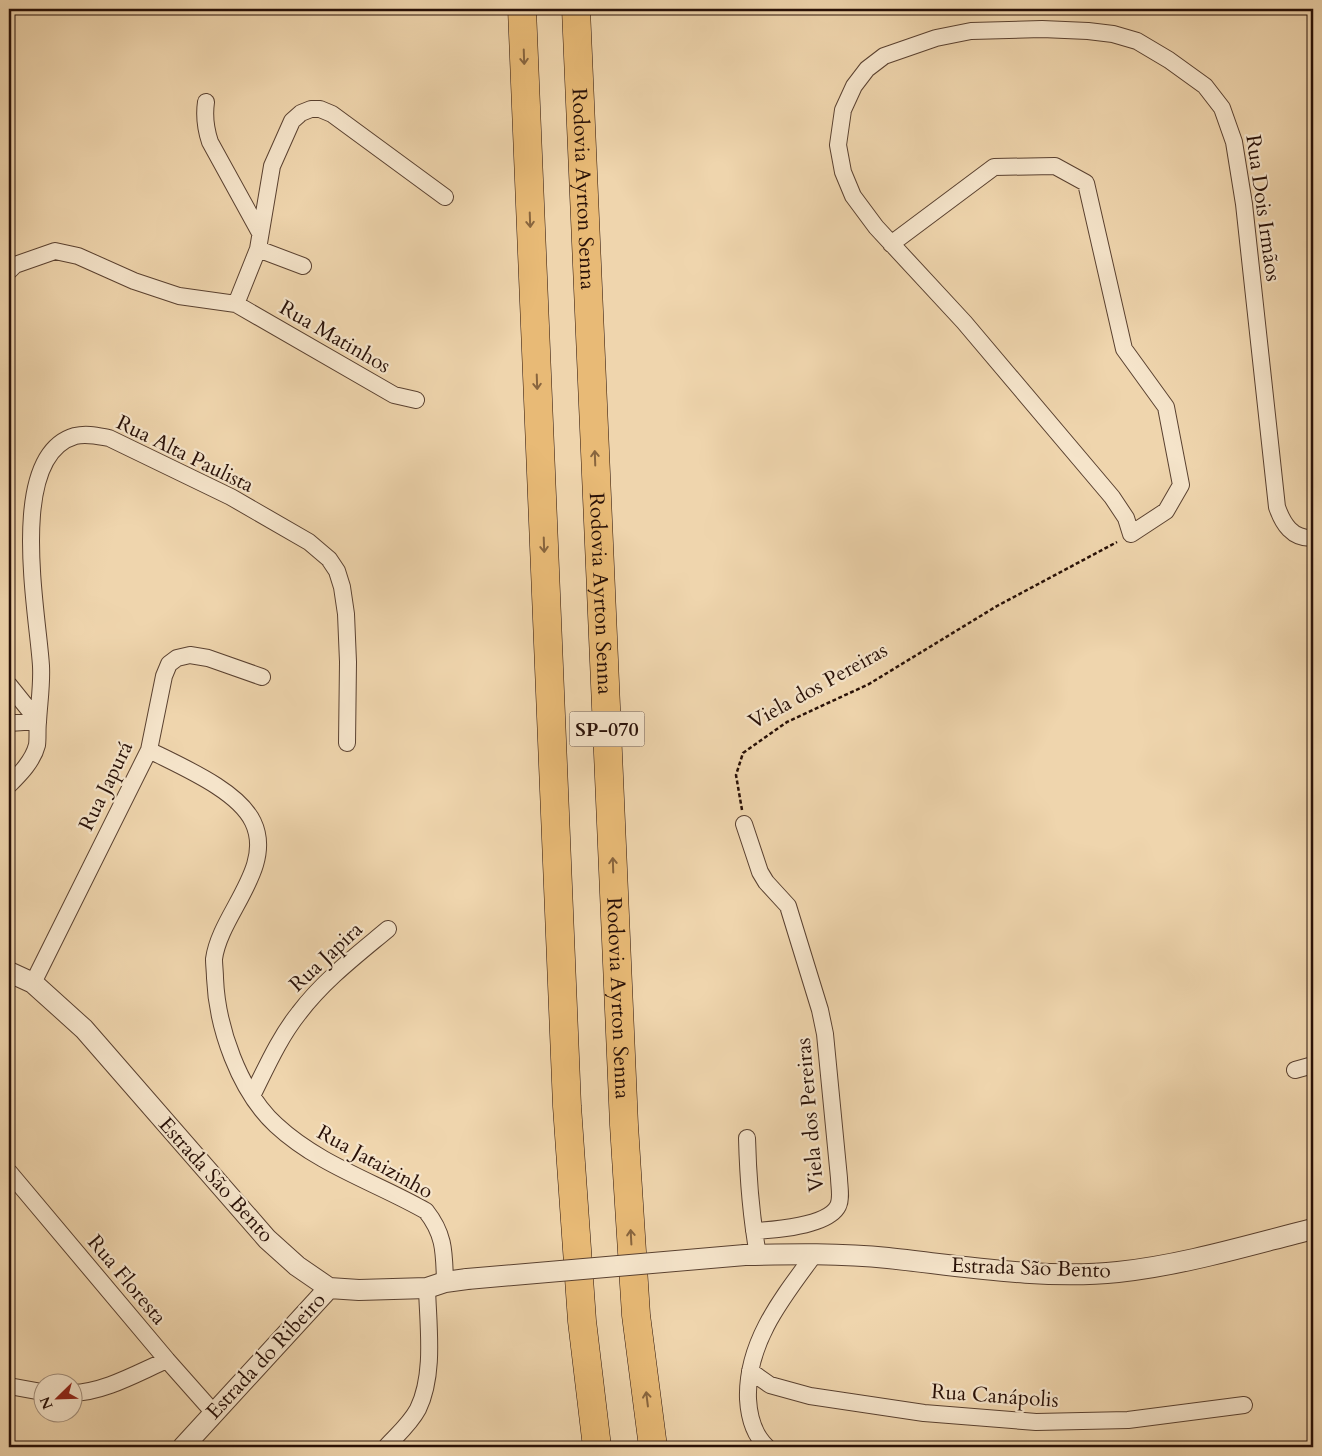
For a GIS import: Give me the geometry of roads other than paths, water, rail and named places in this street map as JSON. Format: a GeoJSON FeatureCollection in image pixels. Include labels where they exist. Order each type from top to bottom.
{"type":"FeatureCollection","features":[{"type":"Feature","properties":{"kind":"highway","name":"SP-070"},"geometry":{"type":"LineString","coordinates":[[522,9],[567,1106],[582,1321],[597,1447]]}},
{"type":"Feature","properties":{"kind":"highway","name":"Rodovia Ayrton Senna"},"geometry":{"type":"LineString","coordinates":[[576,9],[624,1125],[636,1315],[653,1447]]}},
{"type":"Feature","properties":{"kind":"street","name":"Rua Dois Irmãos"},"geometry":{"type":"LineString","coordinates":[[891,244],[994,167],[1056,166],[1086,183],[1124,349],[1166,407],[1182,485],[1166,511],[1131,534],[1126,518],[1112,497],[964,322],[891,244],[876,227],[854,196],[843,172],[838,145],[843,110],[854,86],[867,69],[884,56],[936,38],[972,31],[1042,29],[1113,34],[1137,42],[1170,60],[1205,86],[1222,108],[1234,142],[1244,204],[1278,507],[1282,522],[1293,533],[1313,538]]}},
{"type":"Feature","properties":{"kind":"street"},"geometry":{"type":"LineString","coordinates":[[206,102],[205,129],[210,142],[260,232]]}},
{"type":"Feature","properties":{"kind":"street"},"geometry":{"type":"LineString","coordinates":[[9,271],[15,265],[55,251],[78,256],[134,281],[179,296],[236,304],[258,249],[272,166],[292,120],[300,113],[311,109],[320,109],[332,114],[444,197]]}},
{"type":"Feature","properties":{"kind":"street"},"geometry":{"type":"LineString","coordinates":[[258,249],[303,266]]}},
{"type":"Feature","properties":{"kind":"street","name":"Rua Matinhos"},"geometry":{"type":"LineString","coordinates":[[236,304],[394,396],[416,400]]}},
{"type":"Feature","properties":{"kind":"street","name":"Rua Alta Paulista"},"geometry":{"type":"LineString","coordinates":[[9,785],[29,763],[37,745],[41,666],[30,557],[32,519],[37,484],[46,462],[60,444],[75,436],[91,434],[109,438],[231,497],[309,542],[329,559],[337,571],[342,587],[346,614],[348,662],[347,743]]}},
{"type":"Feature","properties":{"kind":"street","name":"Rua Japurá"},"geometry":{"type":"LineString","coordinates":[[33,983],[149,750],[164,676],[169,664],[177,658],[190,655],[208,658],[262,677]]}},
{"type":"Feature","properties":{"kind":"street"},"geometry":{"type":"LineString","coordinates":[[9,685],[38,721]]}},
{"type":"Feature","properties":{"kind":"street"},"geometry":{"type":"LineString","coordinates":[[9,723],[38,721]]}},
{"type":"Feature","properties":{"kind":"street","name":"Rua Jataizinho"},"geometry":{"type":"LineString","coordinates":[[149,750],[222,790],[242,806],[253,822],[258,838],[258,855],[249,880],[224,927],[214,960],[220,1018],[230,1052],[252,1096],[258,1106],[275,1125],[302,1146],[331,1164],[426,1211],[436,1223],[442,1240],[424,1394],[408,1424],[386,1447]]}},
{"type":"Feature","properties":{"kind":"street","name":"Viela dos Pereiras"},"geometry":{"type":"LineString","coordinates":[[744,824],[760,872],[766,882],[788,906],[820,1010],[825,1034],[840,1202],[837,1208],[828,1216],[787,1228],[754,1231]]}},
{"type":"Feature","properties":{"kind":"street","name":"Rua Japira"},"geometry":{"type":"LineString","coordinates":[[252,1096],[275,1049],[298,1013],[324,984],[388,929]]}},
{"type":"Feature","properties":{"kind":"street","name":"Estrada São Bento"},"geometry":{"type":"LineString","coordinates":[[9,972],[33,983],[84,1029],[267,1238],[297,1266],[329,1288]]}},
{"type":"Feature","properties":{"kind":"street"},"geometry":{"type":"LineString","coordinates":[[1295,1070],[1313,1066]]}},
{"type":"Feature","properties":{"kind":"street"},"geometry":{"type":"LineString","coordinates":[[748,1138],[748,1178],[754,1231],[752,1255]]}},
{"type":"Feature","properties":{"kind":"street","name":"Rua Floresta"},"geometry":{"type":"LineString","coordinates":[[9,1172],[214,1413]]}},
{"type":"Feature","properties":{"kind":"street","name":"Estrada São Bento"},"geometry":{"type":"LineString","coordinates":[[436,1285],[467,1279],[752,1255],[887,1258],[984,1270],[1069,1274],[1118,1272],[1184,1261],[1313,1228]]}},
{"type":"Feature","properties":{"kind":"street"},"geometry":{"type":"LineString","coordinates":[[767,1447],[752,1427],[748,1406],[750,1371],[758,1343],[778,1303],[814,1255]]}},
{"type":"Feature","properties":{"kind":"street"},"geometry":{"type":"LineString","coordinates":[[329,1288],[359,1290],[436,1285]]}},
{"type":"Feature","properties":{"kind":"street","name":"Estrada do Ribeiro"},"geometry":{"type":"LineString","coordinates":[[183,1447],[329,1288]]}},
{"type":"Feature","properties":{"kind":"street"},"geometry":{"type":"LineString","coordinates":[[82,1392],[117,1382],[167,1360]]}},
{"type":"Feature","properties":{"kind":"street","name":"Rua Canápolis"},"geometry":{"type":"LineString","coordinates":[[750,1371],[770,1385],[810,1396],[924,1412],[1036,1422],[1128,1420],[1244,1405]]}},
{"type":"Feature","properties":{"kind":"street"},"geometry":{"type":"LineString","coordinates":[[9,1386],[32,1390]]}}]}
